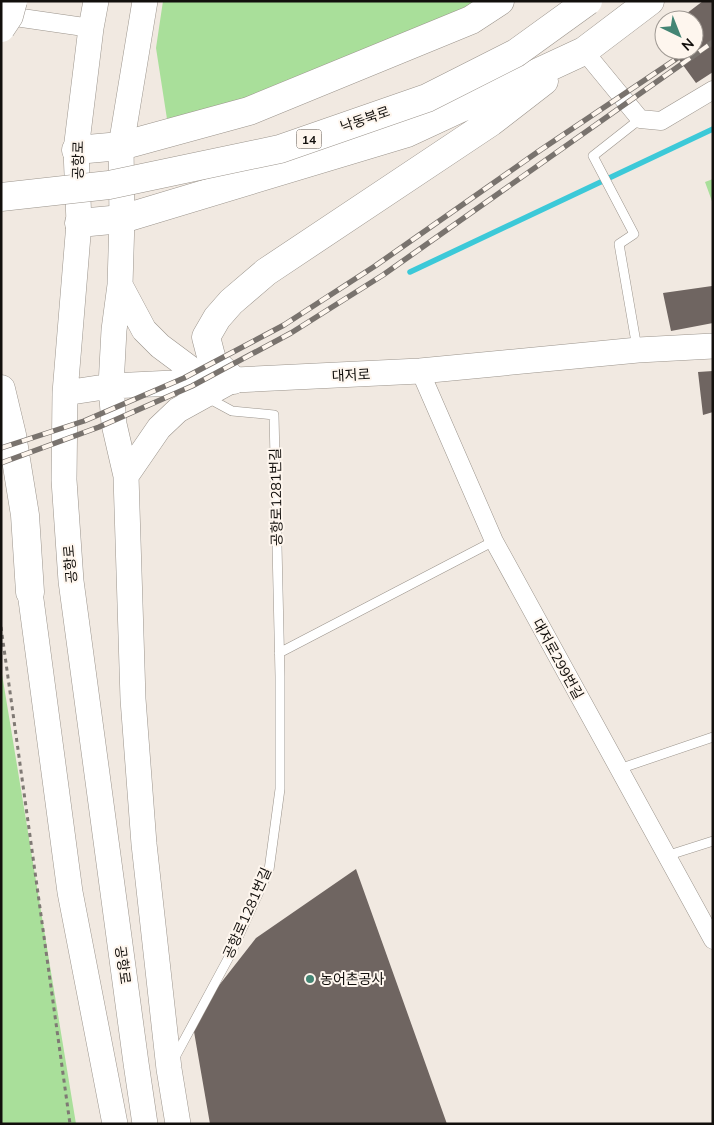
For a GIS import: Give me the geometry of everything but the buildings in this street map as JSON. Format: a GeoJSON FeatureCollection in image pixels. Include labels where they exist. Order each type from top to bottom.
{"type":"FeatureCollection","features":[{"type":"Feature","properties":{"kind":"main road"},"geometry":{"type":"LineString","coordinates":[[1,28],[9,16],[13,1]]}},
{"type":"Feature","properties":{"kind":"main road","name":"공항로"},"geometry":{"type":"LineString","coordinates":[[96,1],[76,150],[79,223],[65,394],[64,480],[71,581],[145,1124]]}},
{"type":"Feature","properties":{"kind":"main road"},"geometry":{"type":"LineString","coordinates":[[145,1],[121,146],[122,219],[120,285],[114,330],[111,386],[114,424],[126,476],[133,699],[144,844],[169,1069],[178,1124]]}},
{"type":"Feature","properties":{"kind":"main road"},"geometry":{"type":"LineString","coordinates":[[76,150],[121,146],[249,111],[471,20],[500,1]]}},
{"type":"Feature","properties":{"kind":"main road","name":"낙동북로"},"geometry":{"type":"LineString","coordinates":[[1,197],[108,185],[280,148],[427,98],[516,53],[588,1]]}},
{"type":"Feature","properties":{"kind":"main road"},"geometry":{"type":"LineString","coordinates":[[215,385],[212,360],[206,337],[217,318],[231,302],[266,272],[492,122],[650,1]]}},
{"type":"Feature","properties":{"kind":"main road"},"geometry":{"type":"LineString","coordinates":[[79,223],[122,219],[406,133],[584,51]]}},
{"type":"Feature","properties":{"kind":"main road"},"geometry":{"type":"LineString","coordinates":[[120,285],[144,330],[160,346],[215,385]]}},
{"type":"Feature","properties":{"kind":"main road","name":"대저로"},"geometry":{"type":"LineString","coordinates":[[65,394],[111,386],[215,385],[420,371],[638,350],[713,346]]}},
{"type":"Feature","properties":{"kind":"main road"},"geometry":{"type":"LineString","coordinates":[[126,476],[159,428],[178,410],[215,385]]}},
{"type":"Feature","properties":{"kind":"main road"},"geometry":{"type":"LineString","coordinates":[[1,389],[12,435],[25,515],[30,592],[70,892],[115,1124]]}},
{"type":"Feature","properties":{"kind":"street"},"geometry":{"type":"LineString","coordinates":[[1,16],[91,28]]}},
{"type":"Feature","properties":{"kind":"street"},"geometry":{"type":"LineString","coordinates":[[584,51],[640,119],[661,121],[713,90]]}},
{"type":"Feature","properties":{"kind":"street","name":"대저로299번길"},"geometry":{"type":"LineString","coordinates":[[420,371],[494,541],[713,940]]}},
{"type":"Feature","properties":{"kind":"lane"},"geometry":{"type":"LineString","coordinates":[[638,350],[619,244],[634,234],[593,156],[640,119]]}},
{"type":"Feature","properties":{"kind":"lane","name":"공항로1281번길"},"geometry":{"type":"LineString","coordinates":[[169,1069],[229,957],[269,870],[280,789],[280,653],[274,415],[232,411],[215,385]]}},
{"type":"Feature","properties":{"kind":"lane"},"geometry":{"type":"LineString","coordinates":[[280,653],[494,541]]}},
{"type":"Feature","properties":{"kind":"lane"},"geometry":{"type":"LineString","coordinates":[[618,769],[713,737]]}},
{"type":"Feature","properties":{"kind":"lane"},"geometry":{"type":"LineString","coordinates":[[666,856],[713,841]]}},
{"type":"Feature","properties":{"kind":"path"},"geometry":{"type":"LineString","coordinates":[[1,627],[70,1124]]}},
{"type":"Feature","properties":{"kind":"green space"},"geometry":{"type":"Polygon","coordinates":[[[163,1],[479,1],[465,10],[245,102],[167,119],[156,48],[163,1]]]}},
{"type":"Feature","properties":{"kind":"green space"},"geometry":{"type":"Polygon","coordinates":[[[713,179],[713,204],[705,182],[713,179]]]}},
{"type":"Feature","properties":{"kind":"green space"},"geometry":{"type":"Polygon","coordinates":[[[1,668],[76,1124],[1,1124],[1,668]]]}},
{"type":"Feature","properties":{"kind":"waterway"},"geometry":{"type":"LineString","coordinates":[[410,272],[713,129]]}},
{"type":"Feature","properties":{"kind":"railway"},"geometry":{"type":"LineString","coordinates":[[1,463],[99,427],[192,386],[291,333],[383,275],[713,42]]}},
{"type":"Feature","properties":{"kind":"railway"},"geometry":{"type":"LineString","coordinates":[[1,448],[84,421],[184,378],[284,325],[375,266],[539,151],[675,60]]}},
{"type":"Feature","properties":{"kind":"place","name":"농어촌공사"},"geometry":{"type":"Point","coordinates":[310,979]}}]}
